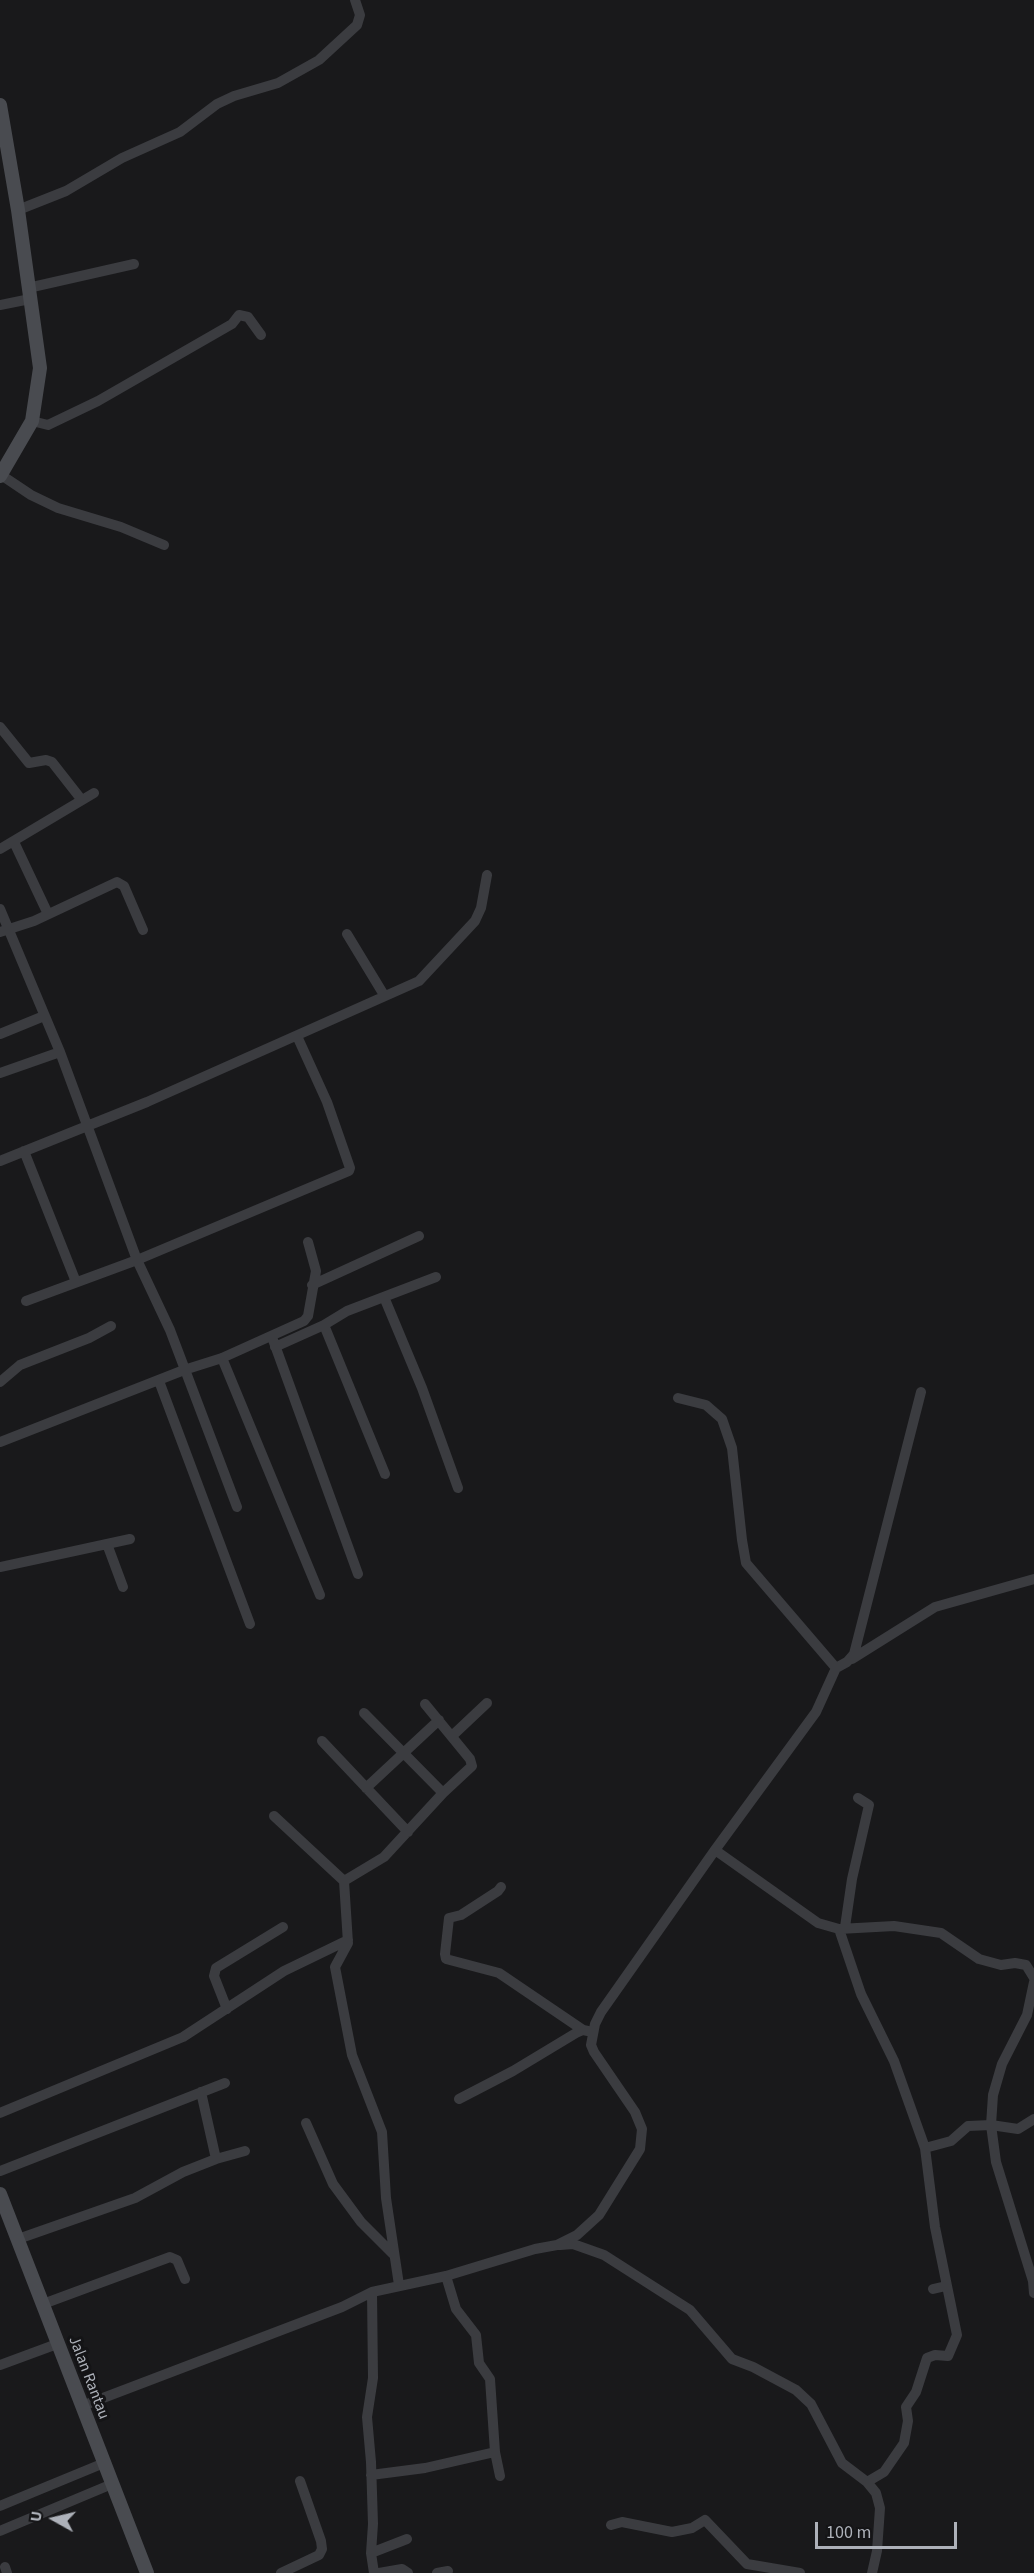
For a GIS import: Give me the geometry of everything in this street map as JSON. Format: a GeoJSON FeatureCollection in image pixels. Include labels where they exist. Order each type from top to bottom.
{"type":"FeatureCollection","features":[{"type":"Feature","properties":{"kind":"main road"},"geometry":{"type":"LineString","coordinates":[[0,105],[18,210],[40,368],[32,421],[0,475]]}},
{"type":"Feature","properties":{"kind":"main road","name":"Jalan Rantau"},"geometry":{"type":"LineString","coordinates":[[0,2194],[147,2573]]}},
{"type":"Feature","properties":{"kind":"street"},"geometry":{"type":"LineString","coordinates":[[18,210],[66,191],[122,158],[180,132],[217,104],[234,96],[278,83],[319,60],[357,25],[360,15],[355,0]]}},
{"type":"Feature","properties":{"kind":"street"},"geometry":{"type":"LineString","coordinates":[[0,305],[29,294],[134,264]]}},
{"type":"Feature","properties":{"kind":"street"},"geometry":{"type":"LineString","coordinates":[[32,421],[48,425],[98,401],[232,324],[239,315],[248,316],[261,335]]}},
{"type":"Feature","properties":{"kind":"street"},"geometry":{"type":"LineString","coordinates":[[0,475],[31,495],[58,508],[121,527],[164,545]]}},
{"type":"Feature","properties":{"kind":"street"},"geometry":{"type":"LineString","coordinates":[[1,731],[29,763],[46,760],[52,762],[81,800]]}},
{"type":"Feature","properties":{"kind":"street"},"geometry":{"type":"LineString","coordinates":[[0,849],[94,794]]}},
{"type":"Feature","properties":{"kind":"street"},"geometry":{"type":"LineString","coordinates":[[14,842],[48,914]]}},
{"type":"Feature","properties":{"kind":"street"},"geometry":{"type":"LineString","coordinates":[[0,1161],[26,1156],[426,976],[475,921],[481,908],[487,875]]}},
{"type":"Feature","properties":{"kind":"street"},"geometry":{"type":"LineString","coordinates":[[4,931],[120,882],[124,886],[143,930]]}},
{"type":"Feature","properties":{"kind":"street"},"geometry":{"type":"LineString","coordinates":[[0,909],[4,931],[60,1052],[136,1260],[157,1299],[237,1507]]}},
{"type":"Feature","properties":{"kind":"street"},"geometry":{"type":"LineString","coordinates":[[347,934],[384,995]]}},
{"type":"Feature","properties":{"kind":"street"},"geometry":{"type":"LineString","coordinates":[[0,1034],[44,1016]]}},
{"type":"Feature","properties":{"kind":"street"},"geometry":{"type":"LineString","coordinates":[[26,1301],[136,1260],[349,1171],[350,1168],[327,1102],[297,1036]]}},
{"type":"Feature","properties":{"kind":"street"},"geometry":{"type":"LineString","coordinates":[[0,1073],[60,1052]]}},
{"type":"Feature","properties":{"kind":"street"},"geometry":{"type":"LineString","coordinates":[[26,1156],[76,1282]]}},
{"type":"Feature","properties":{"kind":"street"},"geometry":{"type":"LineString","coordinates":[[312,1285],[419,1236]]}},
{"type":"Feature","properties":{"kind":"street"},"geometry":{"type":"LineString","coordinates":[[273,1342],[307,1319],[316,1270],[308,1242]]}},
{"type":"Feature","properties":{"kind":"street"},"geometry":{"type":"LineString","coordinates":[[0,1442],[184,1370],[324,1325],[347,1311],[436,1277]]}},
{"type":"Feature","properties":{"kind":"street"},"geometry":{"type":"LineString","coordinates":[[384,1297],[422,1388],[458,1488]]}},
{"type":"Feature","properties":{"kind":"street"},"geometry":{"type":"LineString","coordinates":[[324,1325],[385,1474]]}},
{"type":"Feature","properties":{"kind":"street"},"geometry":{"type":"LineString","coordinates":[[0,1382],[20,1365],[89,1338],[111,1326]]}},
{"type":"Feature","properties":{"kind":"street"},"geometry":{"type":"LineString","coordinates":[[273,1342],[358,1574]]}},
{"type":"Feature","properties":{"kind":"street"},"geometry":{"type":"LineString","coordinates":[[222,1358],[320,1595]]}},
{"type":"Feature","properties":{"kind":"street"},"geometry":{"type":"LineString","coordinates":[[159,1381],[250,1624]]}},
{"type":"Feature","properties":{"kind":"street"},"geometry":{"type":"LineString","coordinates":[[847,1662],[854,1654],[921,1392]]}},
{"type":"Feature","properties":{"kind":"street"},"geometry":{"type":"LineString","coordinates":[[678,1398],[706,1406],[722,1419],[732,1448],[746,1563],[836,1668]]}},
{"type":"Feature","properties":{"kind":"street"},"geometry":{"type":"LineString","coordinates":[[0,1567],[130,1539]]}},
{"type":"Feature","properties":{"kind":"street"},"geometry":{"type":"LineString","coordinates":[[107,1544],[123,1587]]}},
{"type":"Feature","properties":{"kind":"street"},"geometry":{"type":"LineString","coordinates":[[459,2099],[588,2033],[715,1850],[816,1712],[836,1668],[935,1607],[1034,1579]]}},
{"type":"Feature","properties":{"kind":"street"},"geometry":{"type":"LineString","coordinates":[[452,1736],[487,1703]]}},
{"type":"Feature","properties":{"kind":"street"},"geometry":{"type":"LineString","coordinates":[[344,1881],[384,1857],[443,1793],[472,1766],[452,1736],[425,1704]]}},
{"type":"Feature","properties":{"kind":"street"},"geometry":{"type":"LineString","coordinates":[[364,1713],[443,1793]]}},
{"type":"Feature","properties":{"kind":"street"},"geometry":{"type":"LineString","coordinates":[[366,1788],[439,1720]]}},
{"type":"Feature","properties":{"kind":"street"},"geometry":{"type":"LineString","coordinates":[[322,1741],[408,1832]]}},
{"type":"Feature","properties":{"kind":"street"},"geometry":{"type":"LineString","coordinates":[[858,1798],[869,1805],[842,1928],[861,1994],[894,2061],[925,2148],[935,2227],[957,2335],[948,2356],[935,2355],[927,2358],[916,2392],[906,2407],[908,2421],[904,2443],[884,2472],[867,2482]]}},
{"type":"Feature","properties":{"kind":"street"},"geometry":{"type":"LineString","coordinates":[[274,1816],[344,1881],[348,1940],[335,1967],[336,1976],[351,2055],[382,2132],[386,2198],[399,2285]]}},
{"type":"Feature","properties":{"kind":"street"},"geometry":{"type":"LineString","coordinates":[[715,1850],[818,1923],[842,1928],[894,1926],[941,1934],[979,1959],[1001,1965],[1015,1963],[1026,1965],[1034,1980],[1027,2015],[1002,2064],[993,2095],[991,2124],[996,2162],[1033,2281],[1034,2293]]}},
{"type":"Feature","properties":{"kind":"street"},"geometry":{"type":"LineString","coordinates":[[501,1887],[498,1892],[461,1915],[449,1918],[446,1959],[498,1973],[588,2033],[594,2052],[640,2121],[640,2149],[599,2215],[577,2235],[557,2245]]}},
{"type":"Feature","properties":{"kind":"street"},"geometry":{"type":"LineString","coordinates":[[227,2009],[214,1976],[216,1968],[284,1927]]}},
{"type":"Feature","properties":{"kind":"street"},"geometry":{"type":"LineString","coordinates":[[0,2113],[183,2037],[284,1971],[348,1940]]}},
{"type":"Feature","properties":{"kind":"street"},"geometry":{"type":"LineString","coordinates":[[0,2171],[225,2083]]}},
{"type":"Feature","properties":{"kind":"street"},"geometry":{"type":"LineString","coordinates":[[201,2092],[216,2159]]}},
{"type":"Feature","properties":{"kind":"street"},"geometry":{"type":"LineString","coordinates":[[925,2148],[951,2141],[968,2126],[991,2124],[1018,2129],[1034,2119]]}},
{"type":"Feature","properties":{"kind":"street"},"geometry":{"type":"LineString","coordinates":[[306,2123],[333,2184],[361,2222],[393,2254]]}},
{"type":"Feature","properties":{"kind":"street"},"geometry":{"type":"LineString","coordinates":[[18,2239],[135,2198],[183,2172],[245,2151]]}},
{"type":"Feature","properties":{"kind":"street"},"geometry":{"type":"LineString","coordinates":[[82,2406],[342,2307],[372,2292],[446,2276],[534,2248],[573,2244],[604,2255],[690,2310],[732,2359],[753,2367],[796,2390],[811,2404],[842,2463],[867,2482],[876,2493],[880,2508],[877,2551],[872,2573]]}},
{"type":"Feature","properties":{"kind":"street"},"geometry":{"type":"LineString","coordinates":[[43,2304],[172,2257],[177,2260],[185,2279]]}},
{"type":"Feature","properties":{"kind":"street"},"geometry":{"type":"LineString","coordinates":[[446,2276],[456,2308],[476,2335],[479,2363],[490,2379],[495,2452],[500,2476]]}},
{"type":"Feature","properties":{"kind":"street"},"geometry":{"type":"LineString","coordinates":[[933,2289],[946,2286]]}},
{"type":"Feature","properties":{"kind":"street"},"geometry":{"type":"LineString","coordinates":[[372,2292],[373,2378],[367,2417],[373,2524],[371,2553],[374,2573]]}},
{"type":"Feature","properties":{"kind":"street"},"geometry":{"type":"LineString","coordinates":[[0,2365],[57,2344]]}},
{"type":"Feature","properties":{"kind":"street"},"geometry":{"type":"LineString","coordinates":[[371,2475],[425,2468],[495,2452]]}},
{"type":"Feature","properties":{"kind":"street"},"geometry":{"type":"LineString","coordinates":[[0,2506],[104,2463]]}},
{"type":"Feature","properties":{"kind":"street"},"geometry":{"type":"LineString","coordinates":[[281,2573],[319,2555],[322,2549],[300,2481]]}},
{"type":"Feature","properties":{"kind":"street"},"geometry":{"type":"LineString","coordinates":[[0,2531],[112,2484]]}},
{"type":"Feature","properties":{"kind":"street"},"geometry":{"type":"LineString","coordinates":[[611,2525],[622,2522],[672,2532],[692,2528],[705,2520],[747,2564],[800,2573]]}},
{"type":"Feature","properties":{"kind":"street"},"geometry":{"type":"LineString","coordinates":[[371,2553],[407,2539]]}},
{"type":"Feature","properties":{"kind":"street"},"geometry":{"type":"LineString","coordinates":[[379,2573],[402,2569],[408,2573]]}}]}
